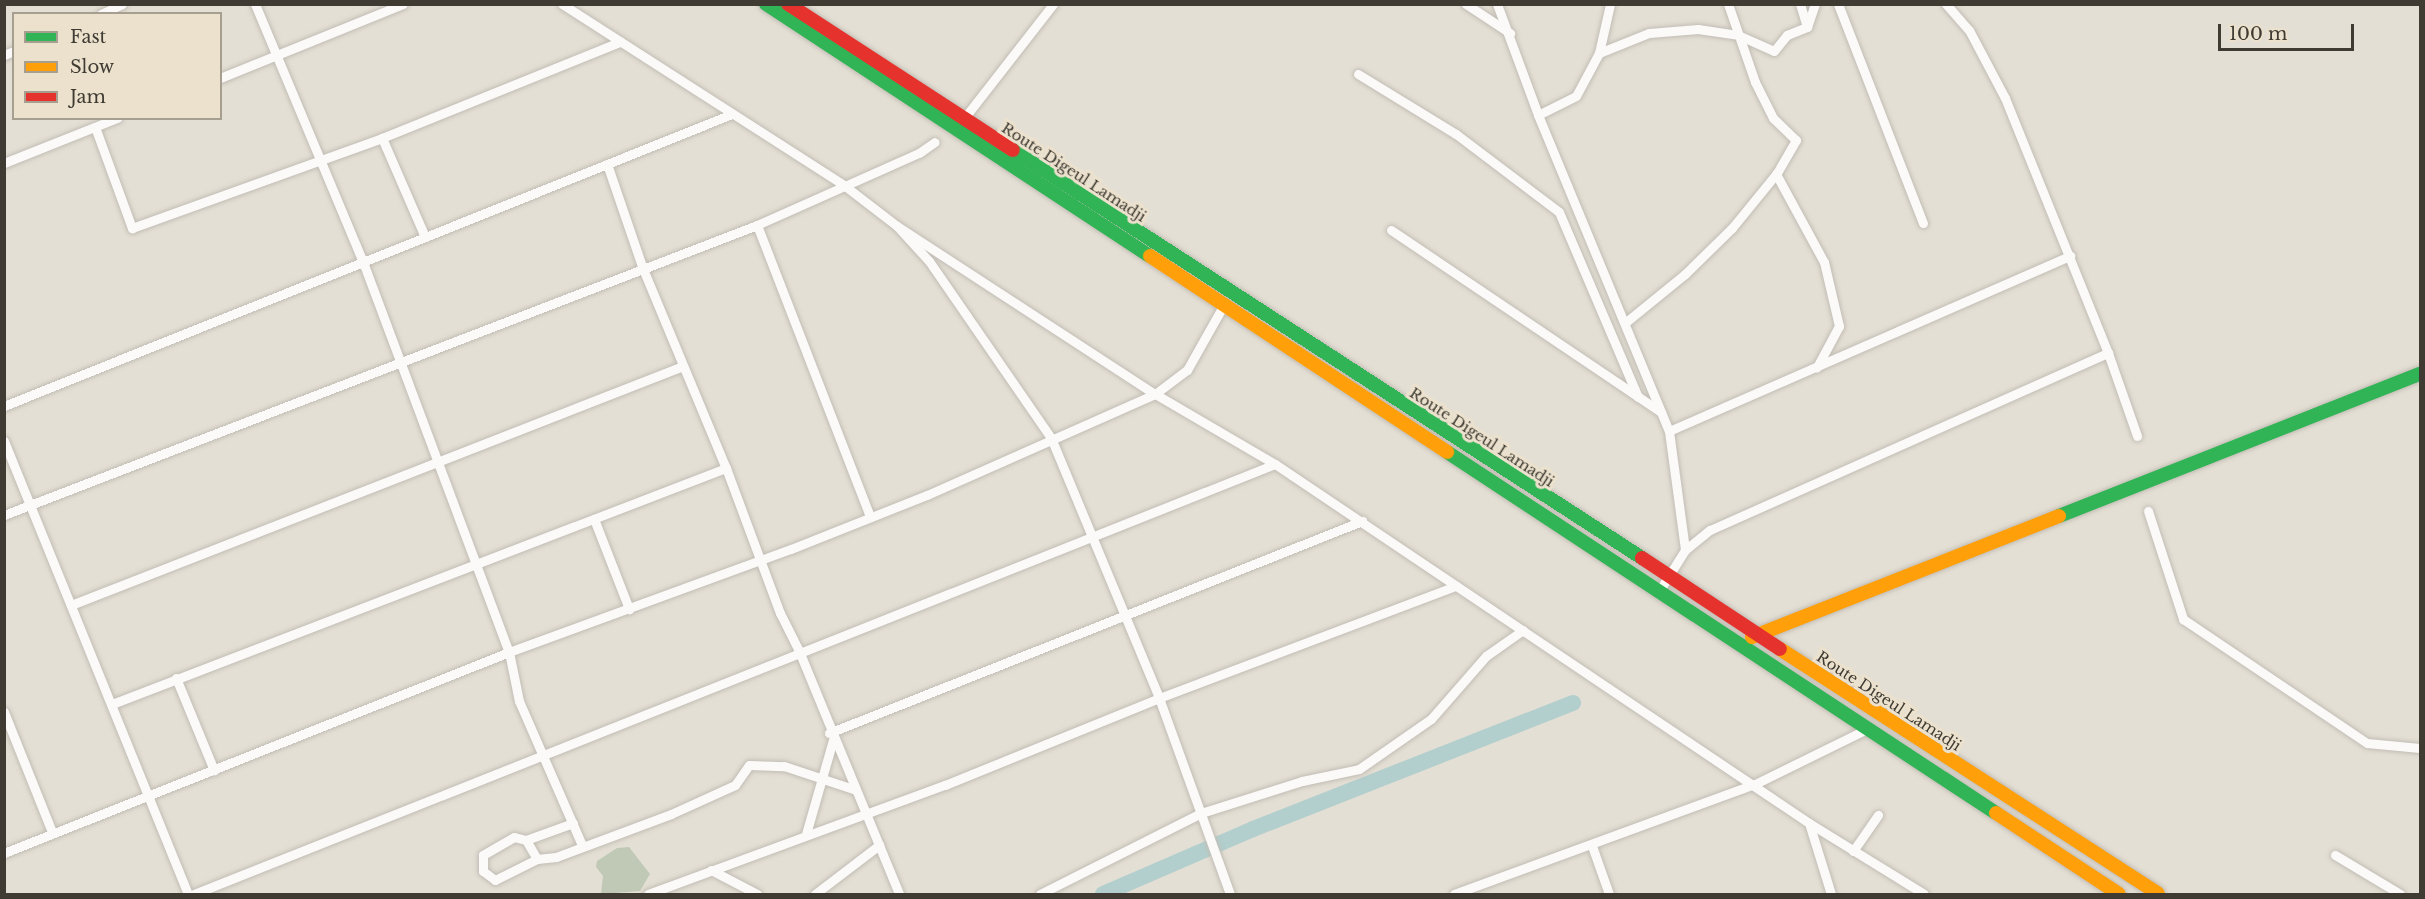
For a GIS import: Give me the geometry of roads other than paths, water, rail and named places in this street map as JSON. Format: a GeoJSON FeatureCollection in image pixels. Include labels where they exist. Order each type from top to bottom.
{"type":"FeatureCollection","features":[{"type":"Feature","properties":{"kind":"main road","name":"Route Digeul Lamadji"},"geometry":{"type":"LineString","coordinates":[[766,4],[960,124],[2158,894]]}},
{"type":"Feature","properties":{"kind":"main road","name":"Route Digeul Lamadji"},"geometry":{"type":"LineString","coordinates":[[788,4],[1223,306],[2119,894]]}},
{"type":"Feature","properties":{"kind":"main road"},"geometry":{"type":"LineString","coordinates":[[1735,644],[2421,374]]}},
{"type":"Feature","properties":{"kind":"street"},"geometry":{"type":"LineString","coordinates":[[105,12],[122,4]]}},
{"type":"Feature","properties":{"kind":"street"},"geometry":{"type":"LineString","coordinates":[[255,4],[363,262],[435,461],[509,652],[519,701],[582,845]]}},
{"type":"Feature","properties":{"kind":"street"},"geometry":{"type":"LineString","coordinates":[[222,77],[403,4]]}},
{"type":"Feature","properties":{"kind":"street"},"geometry":{"type":"LineString","coordinates":[[562,4],[845,186],[897,226],[1155,394],[1275,464],[1755,784],[1809,823],[1924,894]]}},
{"type":"Feature","properties":{"kind":"street"},"geometry":{"type":"LineString","coordinates":[[960,124],[1053,4]]}},
{"type":"Feature","properties":{"kind":"street"},"geometry":{"type":"LineString","coordinates":[[1466,4],[1510,33]]}},
{"type":"Feature","properties":{"kind":"street"},"geometry":{"type":"LineString","coordinates":[[1497,4],[1510,33],[1538,115],[1626,322],[1669,431],[1685,550]]}},
{"type":"Feature","properties":{"kind":"street"},"geometry":{"type":"LineString","coordinates":[[1538,115],[1576,96],[1599,53],[1610,4]]}},
{"type":"Feature","properties":{"kind":"street"},"geometry":{"type":"LineString","coordinates":[[1626,322],[1732,228],[1776,174],[1796,140],[1773,118],[1755,82],[1728,4]]}},
{"type":"Feature","properties":{"kind":"street"},"geometry":{"type":"LineString","coordinates":[[1800,4],[1807,27]]}},
{"type":"Feature","properties":{"kind":"street"},"geometry":{"type":"LineString","coordinates":[[1599,53],[1649,33],[1698,29],[1738,35],[1774,51],[1787,35],[1807,27],[1815,4]]}},
{"type":"Feature","properties":{"kind":"street"},"geometry":{"type":"LineString","coordinates":[[1838,4],[1923,223]]}},
{"type":"Feature","properties":{"kind":"street"},"geometry":{"type":"LineString","coordinates":[[1946,4],[1969,30],[2005,98],[2108,353],[2137,436]]}},
{"type":"Feature","properties":{"kind":"street"},"geometry":{"type":"LineString","coordinates":[[95,127],[132,228],[382,138],[620,42]]}},
{"type":"Feature","properties":{"kind":"street"},"geometry":{"type":"LineString","coordinates":[[1358,74],[1456,134],[1559,212],[1638,397]]}},
{"type":"Feature","properties":{"kind":"street"},"geometry":{"type":"LineString","coordinates":[[4,406],[732,114]]}},
{"type":"Feature","properties":{"kind":"street"},"geometry":{"type":"LineString","coordinates":[[4,163],[112,120]]}},
{"type":"Feature","properties":{"kind":"street"},"geometry":{"type":"LineString","coordinates":[[382,138],[425,237]]}},
{"type":"Feature","properties":{"kind":"street"},"geometry":{"type":"LineString","coordinates":[[4,514],[757,225],[919,153],[935,142]]}},
{"type":"Feature","properties":{"kind":"street"},"geometry":{"type":"LineString","coordinates":[[607,164],[643,269],[726,468],[759,561],[799,651],[831,736],[866,811],[898,894]]}},
{"type":"Feature","properties":{"kind":"street"},"geometry":{"type":"LineString","coordinates":[[1776,174],[1824,262],[1839,326],[1817,367]]}},
{"type":"Feature","properties":{"kind":"street"},"geometry":{"type":"LineString","coordinates":[[757,225],[870,517]]}},
{"type":"Feature","properties":{"kind":"street"},"geometry":{"type":"LineString","coordinates":[[897,226],[928,261],[1051,438],[1093,534],[1159,698],[1230,894]]}},
{"type":"Feature","properties":{"kind":"street"},"geometry":{"type":"LineString","coordinates":[[1391,230],[1660,412]]}},
{"type":"Feature","properties":{"kind":"street"},"geometry":{"type":"LineString","coordinates":[[1669,431],[2070,256]]}},
{"type":"Feature","properties":{"kind":"street"},"geometry":{"type":"LineString","coordinates":[[4,853],[509,652],[759,561],[870,517],[1155,394],[1187,370],[1223,306]]}},
{"type":"Feature","properties":{"kind":"street"},"geometry":{"type":"LineString","coordinates":[[1658,593],[1685,550],[1710,530],[2108,353]]}},
{"type":"Feature","properties":{"kind":"street"},"geometry":{"type":"LineString","coordinates":[[71,604],[684,366]]}},
{"type":"Feature","properties":{"kind":"street"},"geometry":{"type":"LineString","coordinates":[[4,441],[150,795],[188,894]]}},
{"type":"Feature","properties":{"kind":"street"},"geometry":{"type":"LineString","coordinates":[[194,894],[542,753],[1275,464]]}},
{"type":"Feature","properties":{"kind":"street"},"geometry":{"type":"LineString","coordinates":[[112,704],[726,468]]}},
{"type":"Feature","properties":{"kind":"street"},"geometry":{"type":"LineString","coordinates":[[2148,511],[2183,620],[2367,743],[2421,748]]}},
{"type":"Feature","properties":{"kind":"street"},"geometry":{"type":"LineString","coordinates":[[594,519],[629,609]]}},
{"type":"Feature","properties":{"kind":"street"},"geometry":{"type":"LineString","coordinates":[[831,736],[1125,615],[1362,521]]}},
{"type":"Feature","properties":{"kind":"street"},"geometry":{"type":"LineString","coordinates":[[648,894],[866,811],[945,785],[1159,698],[1456,586]]}},
{"type":"Feature","properties":{"kind":"street"},"geometry":{"type":"LineString","coordinates":[[1040,894],[1201,813],[1302,781],[1359,769],[1431,719],[1486,656],[1523,630]]}},
{"type":"Feature","properties":{"kind":"street"},"geometry":{"type":"LineString","coordinates":[[176,678],[214,770]]}},
{"type":"Feature","properties":{"kind":"street"},"geometry":{"type":"LineString","coordinates":[[4,712],[52,832]]}},
{"type":"Feature","properties":{"kind":"street"},"geometry":{"type":"LineString","coordinates":[[1454,894],[1475,891],[1755,784],[1869,728]]}},
{"type":"Feature","properties":{"kind":"street"},"geometry":{"type":"LineString","coordinates":[[806,834],[831,736]]}},
{"type":"Feature","properties":{"kind":"street"},"geometry":{"type":"LineString","coordinates":[[573,823],[526,840],[514,837],[483,855],[483,871],[495,880],[537,859],[556,857],[582,845],[633,830],[735,785],[749,765],[784,766],[820,780],[856,790]]}},
{"type":"Feature","properties":{"kind":"street"},"geometry":{"type":"LineString","coordinates":[[1853,851],[1878,815]]}},
{"type":"Feature","properties":{"kind":"street"},"geometry":{"type":"LineString","coordinates":[[1809,823],[1830,894]]}},
{"type":"Feature","properties":{"kind":"street"},"geometry":{"type":"LineString","coordinates":[[526,840],[537,859]]}},
{"type":"Feature","properties":{"kind":"street"},"geometry":{"type":"LineString","coordinates":[[815,894],[879,845]]}},
{"type":"Feature","properties":{"kind":"street"},"geometry":{"type":"LineString","coordinates":[[1592,846],[1609,894]]}},
{"type":"Feature","properties":{"kind":"street"},"geometry":{"type":"LineString","coordinates":[[2335,855],[2400,894]]}},
{"type":"Feature","properties":{"kind":"street"},"geometry":{"type":"LineString","coordinates":[[711,870],[757,894]]}},
{"type":"Feature","properties":{"kind":"waterway"},"geometry":{"type":"LineString","coordinates":[[1103,894],[1253,829],[1573,703]]}}]}
